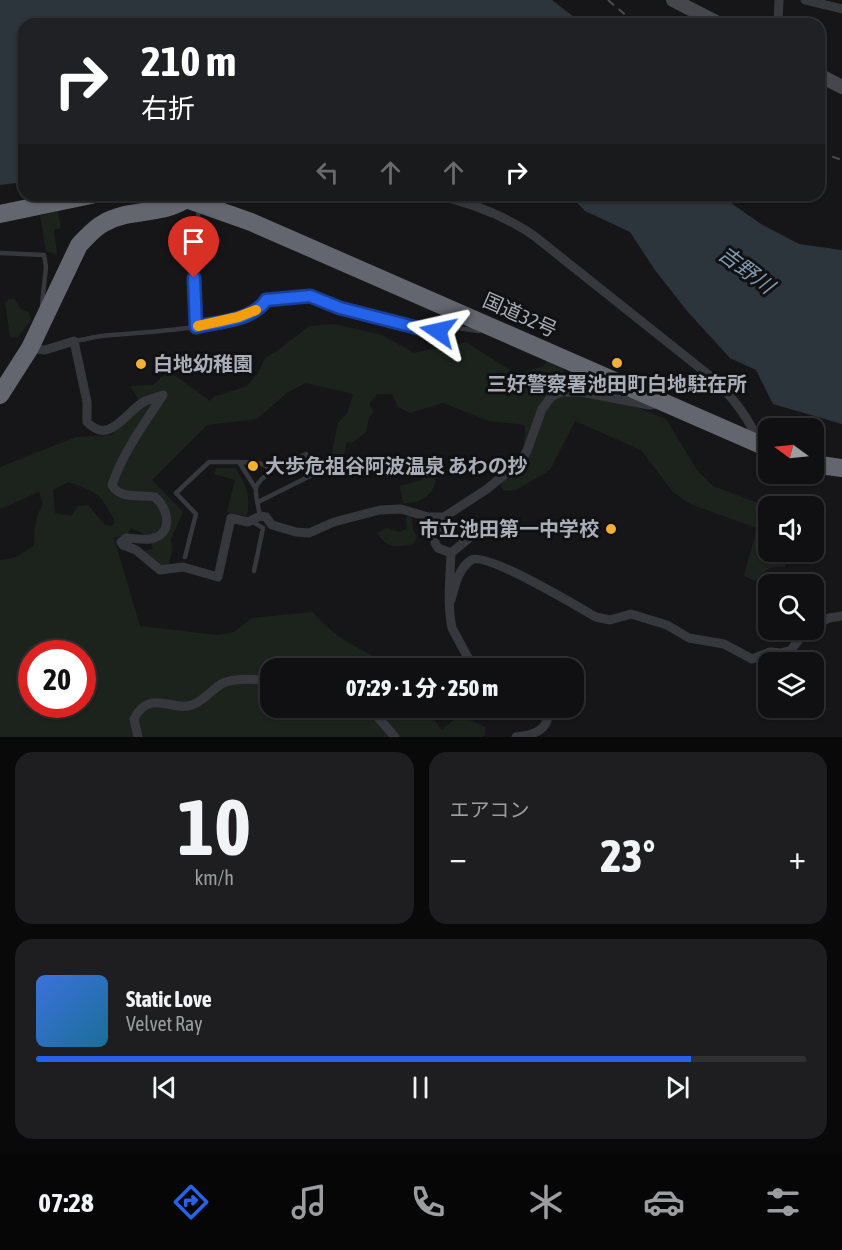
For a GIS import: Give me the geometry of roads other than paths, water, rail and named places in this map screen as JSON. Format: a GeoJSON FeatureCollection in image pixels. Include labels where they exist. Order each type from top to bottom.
{"type":"FeatureCollection","features":[{"type":"Feature","properties":{"kind":"highway"},"geometry":{"type":"LineString","coordinates":[[0,202],[18,199]]}},
{"type":"Feature","properties":{"kind":"highway"},"geometry":{"type":"LineString","coordinates":[[0,214],[62,201]]}},
{"type":"Feature","properties":{"kind":"highway","name":"国道32号"},"geometry":{"type":"LineString","coordinates":[[189,201],[251,222],[758,443]]}},
{"type":"Feature","properties":{"kind":"highway"},"geometry":{"type":"LineString","coordinates":[[0,395],[30,348],[40,317],[79,245],[90,232],[105,222],[123,216],[164,210],[193,202]]}},
{"type":"Feature","properties":{"kind":"highway"},"geometry":{"type":"LineString","coordinates":[[824,466],[842,468]]}},
{"type":"Feature","properties":{"kind":"street"},"geometry":{"type":"LineString","coordinates":[[673,0],[708,18]]}},
{"type":"Feature","properties":{"kind":"street"},"geometry":{"type":"LineString","coordinates":[[778,18],[779,0]]}},
{"type":"Feature","properties":{"kind":"street"},"geometry":{"type":"LineString","coordinates":[[805,0],[842,9]]}},
{"type":"Feature","properties":{"kind":"street"},"geometry":{"type":"LineString","coordinates":[[825,78],[842,87]]}},
{"type":"Feature","properties":{"kind":"street"},"geometry":{"type":"LineString","coordinates":[[458,201],[491,212],[518,225],[532,235],[715,380],[734,402],[758,437]]}},
{"type":"Feature","properties":{"kind":"street"},"geometry":{"type":"LineString","coordinates":[[30,348],[45,350],[74,341],[87,402],[87,422],[101,432],[107,431],[144,402],[163,395],[118,466],[112,485],[116,492],[122,494],[155,497],[165,508],[167,524],[165,529],[152,539],[126,538],[122,544],[136,550],[160,570],[183,567],[218,577],[231,519],[248,522],[266,517],[272,525],[309,533],[334,522],[380,510],[402,509],[428,517],[444,517]]}},
{"type":"Feature","properties":{"kind":"street"},"geometry":{"type":"LineString","coordinates":[[451,553],[438,548],[435,543],[437,530],[444,517],[488,489],[520,462],[527,451],[542,410],[551,397],[561,392],[581,392],[649,405],[666,404]]}},
{"type":"Feature","properties":{"kind":"street"},"geometry":{"type":"LineString","coordinates":[[468,658],[452,628],[449,586],[451,553],[474,534],[495,522]]}},
{"type":"Feature","properties":{"kind":"street"},"geometry":{"type":"LineString","coordinates":[[451,600],[460,572],[472,559],[480,558],[508,568],[596,617],[610,620],[631,614],[667,625],[689,638],[724,645],[752,659],[770,652],[791,651],[799,640]]}},
{"type":"Feature","properties":{"kind":"street"},"geometry":{"type":"LineString","coordinates":[[824,620],[842,616]]}},
{"type":"Feature","properties":{"kind":"street"},"geometry":{"type":"LineString","coordinates":[[138,737],[134,719],[141,709],[154,703],[191,706],[225,683],[260,680]]}},
{"type":"Feature","properties":{"kind":"street"},"geometry":{"type":"LineString","coordinates":[[378,718],[395,737]]}},
{"type":"Feature","properties":{"kind":"street"},"geometry":{"type":"LineString","coordinates":[[516,737],[532,735],[541,730],[548,718]]}},
{"type":"Feature","properties":{"kind":"lane"},"geometry":{"type":"LineString","coordinates":[[193,202],[196,327]]}},
{"type":"Feature","properties":{"kind":"lane"},"geometry":{"type":"LineString","coordinates":[[0,253],[44,255],[45,286],[40,317]]}},
{"type":"Feature","properties":{"kind":"lane"},"geometry":{"type":"LineString","coordinates":[[74,341],[99,336],[196,327],[238,317],[262,307],[266,300],[310,296],[340,308],[422,329],[438,331],[450,327],[479,331],[485,324]]}},
{"type":"Feature","properties":{"kind":"lane"},"geometry":{"type":"LineString","coordinates":[[256,489],[260,481],[272,472],[306,454],[316,473],[258,502]]}},
{"type":"Feature","properties":{"kind":"lane"},"geometry":{"type":"LineString","coordinates":[[185,557],[196,513],[176,493],[209,462],[260,463],[269,467],[272,472]]}},
{"type":"Feature","properties":{"kind":"lane"},"geometry":{"type":"LineString","coordinates":[[239,462],[256,489],[258,502],[255,519],[262,528],[254,571]]}},
{"type":"Feature","properties":{"kind":"water"},"geometry":{"type":"Polygon","coordinates":[[[0,0],[552,0],[575,18],[18,18],[18,183],[0,185],[0,0]]]}},
{"type":"Feature","properties":{"kind":"water","name":"吉野川"},"geometry":{"type":"Polygon","coordinates":[[[576,201],[731,201],[761,224],[799,244],[842,250],[842,424],[773,404],[756,370],[730,358],[687,311],[655,270],[630,232],[585,211],[576,201]]]}},
{"type":"Feature","properties":{"kind":"railway"},"geometry":{"type":"LineString","coordinates":[[608,0],[629,18]]}},
{"type":"Feature","properties":{"kind":"railway"},"geometry":{"type":"LineString","coordinates":[[825,154],[842,160]]}},
{"type":"Feature","properties":{"kind":"place","name":"三好警察署池田町白地駐在所"},"geometry":{"type":"Point","coordinates":[617,363]}},
{"type":"Feature","properties":{"kind":"place","name":"白地幼稚園"},"geometry":{"type":"Point","coordinates":[141,364]}},
{"type":"Feature","properties":{"kind":"place","name":"大歩危祖谷阿波温泉 あわの抄"},"geometry":{"type":"Point","coordinates":[253,466]}},
{"type":"Feature","properties":{"kind":"place","name":"市立池田第一中学校"},"geometry":{"type":"Point","coordinates":[611,529]}}]}
